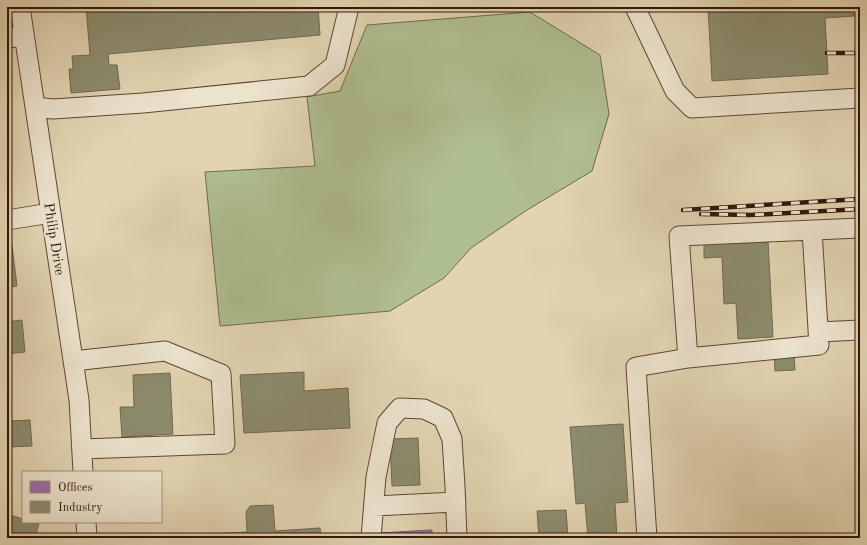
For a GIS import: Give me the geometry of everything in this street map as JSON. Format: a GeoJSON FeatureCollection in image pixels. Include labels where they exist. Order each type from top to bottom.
{"type":"FeatureCollection","features":[{"type":"Feature","properties":{"kind":"street","name":"Philip Drive"},"geometry":{"type":"LineString","coordinates":[[20,7],[16,37],[35,107],[79,400],[83,471]]}},
{"type":"Feature","properties":{"kind":"street"},"geometry":{"type":"LineString","coordinates":[[35,107],[53,109],[143,103],[310,86],[335,65],[349,7]]}},
{"type":"Feature","properties":{"kind":"street"},"geometry":{"type":"LineString","coordinates":[[635,7],[675,91],[692,108],[860,98]]}},
{"type":"Feature","properties":{"kind":"street"},"geometry":{"type":"LineString","coordinates":[[7,220],[51,214]]}},
{"type":"Feature","properties":{"kind":"street"},"geometry":{"type":"LineString","coordinates":[[688,358],[679,236],[860,228]]}},
{"type":"Feature","properties":{"kind":"street"},"geometry":{"type":"LineString","coordinates":[[647,538],[636,368],[688,358],[819,345],[812,230]]}},
{"type":"Feature","properties":{"kind":"street"},"geometry":{"type":"LineString","coordinates":[[818,332],[860,330]]}},
{"type":"Feature","properties":{"kind":"street"},"geometry":{"type":"LineString","coordinates":[[73,361],[165,350],[221,374],[225,444],[82,449]]}},
{"type":"Feature","properties":{"kind":"street"},"geometry":{"type":"LineString","coordinates":[[371,538],[376,477],[387,423],[400,408],[424,409],[443,418],[452,439],[457,538]]}},
{"type":"Feature","properties":{"kind":"street"},"geometry":{"type":"LineString","coordinates":[[374,506],[456,502]]}},
{"type":"Feature","properties":{"kind":"street"},"geometry":{"type":"LineString","coordinates":[[86,523],[87,538]]}},
{"type":"Feature","properties":{"kind":"green space"},"geometry":{"type":"Polygon","coordinates":[[[530,12],[600,55],[609,114],[592,171],[527,210],[471,248],[444,278],[390,311],[220,326],[205,172],[315,166],[307,97],[340,91],[367,25],[530,12]]]}},
{"type":"Feature","properties":{"kind":"building: Offices"},"geometry":{"type":"Polygon","coordinates":[[[432,530],[432,538],[380,538],[379,533],[432,530]]]}},
{"type":"Feature","properties":{"kind":"building: Industry"},"geometry":{"type":"Polygon","coordinates":[[[86,7],[318,7],[320,35],[108,54],[109,65],[117,65],[120,89],[71,93],[69,69],[73,69],[72,56],[90,55],[86,7]]]}},
{"type":"Feature","properties":{"kind":"building: Industry"},"geometry":{"type":"Polygon","coordinates":[[[708,7],[854,7],[854,16],[825,18],[828,74],[712,81],[708,7]]]}},
{"type":"Feature","properties":{"kind":"building: Industry"},"geometry":{"type":"Polygon","coordinates":[[[768,240],[773,337],[738,339],[736,303],[724,304],[722,257],[704,258],[704,244],[768,240]]]}},
{"type":"Feature","properties":{"kind":"building: Industry"},"geometry":{"type":"Polygon","coordinates":[[[12,245],[17,286],[7,288],[7,246],[12,245]]]}},
{"type":"Feature","properties":{"kind":"building: Industry"},"geometry":{"type":"Polygon","coordinates":[[[22,320],[25,352],[7,354],[7,322],[22,320]]]}},
{"type":"Feature","properties":{"kind":"building: Industry"},"geometry":{"type":"Polygon","coordinates":[[[794,352],[795,370],[775,371],[774,354],[794,352]]]}},
{"type":"Feature","properties":{"kind":"building: Industry"},"geometry":{"type":"Polygon","coordinates":[[[304,372],[304,391],[348,388],[350,428],[244,433],[240,375],[304,372]]]}},
{"type":"Feature","properties":{"kind":"building: Industry"},"geometry":{"type":"Polygon","coordinates":[[[170,373],[173,434],[122,437],[120,407],[134,407],[133,375],[170,373]]]}},
{"type":"Feature","properties":{"kind":"building: Industry"},"geometry":{"type":"Polygon","coordinates":[[[30,420],[32,446],[7,447],[7,421],[30,420]]]}},
{"type":"Feature","properties":{"kind":"building: Industry"},"geometry":{"type":"Polygon","coordinates":[[[623,424],[628,502],[615,503],[617,538],[588,538],[585,503],[576,504],[570,427],[623,424]]]}},
{"type":"Feature","properties":{"kind":"building: Industry"},"geometry":{"type":"Polygon","coordinates":[[[418,438],[420,485],[392,486],[390,439],[418,438]]]}},
{"type":"Feature","properties":{"kind":"building: Industry"},"geometry":{"type":"Polygon","coordinates":[[[273,505],[275,531],[320,528],[321,538],[210,538],[209,534],[247,532],[246,512],[250,506],[273,505]]]}},
{"type":"Feature","properties":{"kind":"building: Industry"},"geometry":{"type":"Polygon","coordinates":[[[566,510],[568,538],[539,538],[537,511],[566,510]]]}},
{"type":"Feature","properties":{"kind":"building: Industry"},"geometry":{"type":"Polygon","coordinates":[[[7,514],[22,519],[22,523],[39,523],[35,538],[7,538],[7,514]]]}},
{"type":"Feature","properties":{"kind":"railway"},"geometry":{"type":"LineString","coordinates":[[827,53],[860,53]]}},
{"type":"Feature","properties":{"kind":"railway"},"geometry":{"type":"LineString","coordinates":[[683,210],[860,199]]}},
{"type":"Feature","properties":{"kind":"railway"},"geometry":{"type":"LineString","coordinates":[[701,214],[751,215],[860,209]]}}]}
